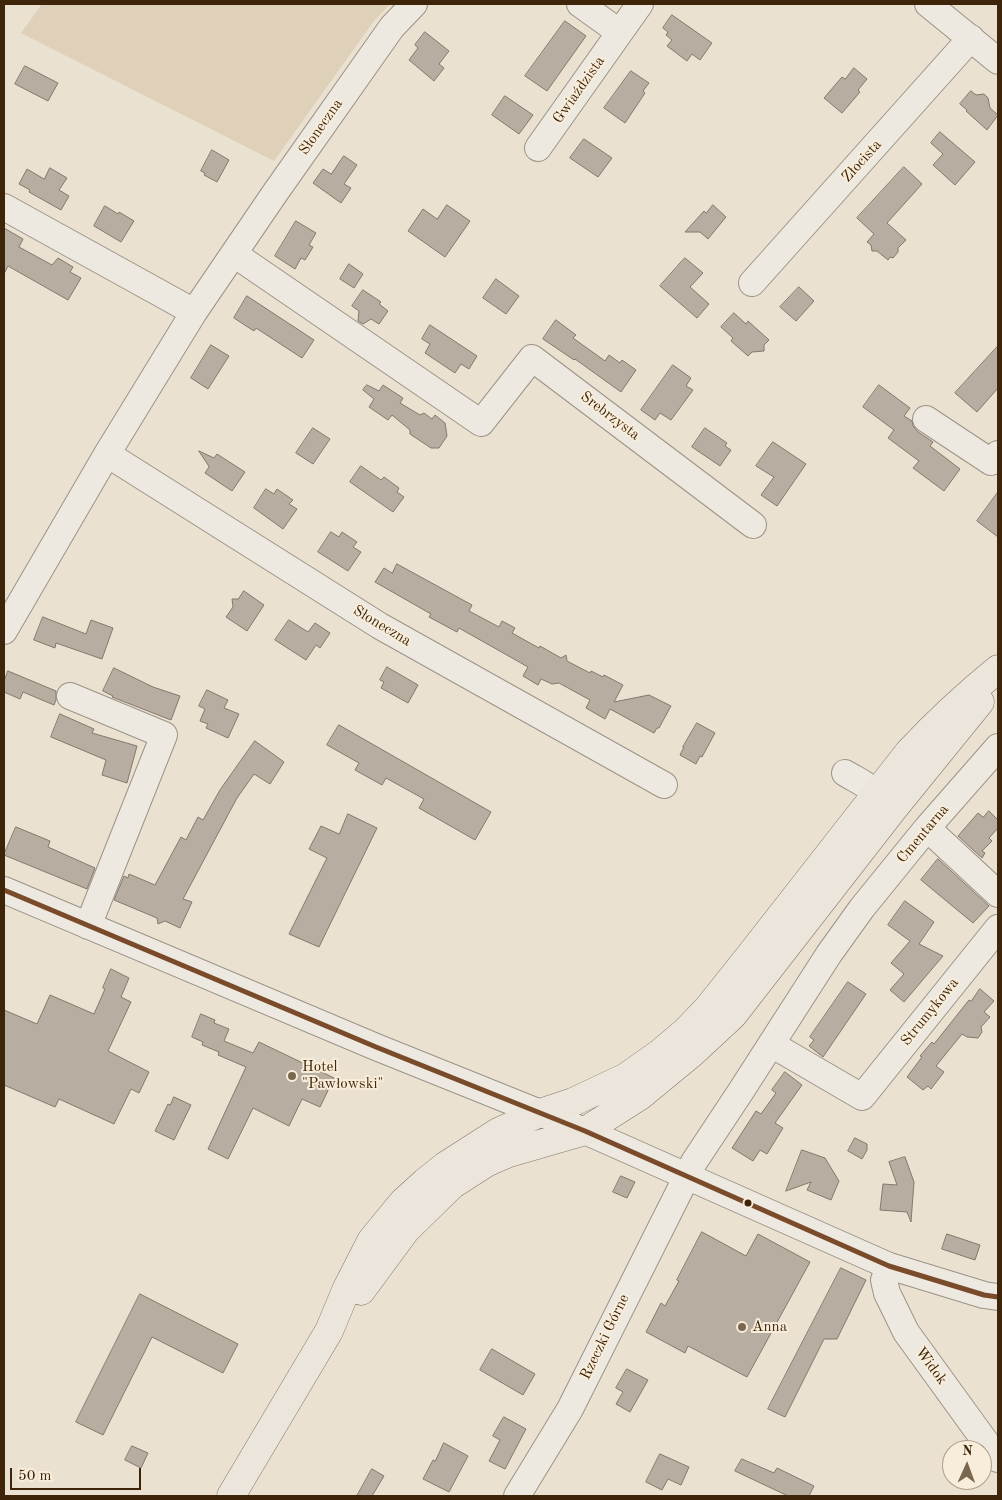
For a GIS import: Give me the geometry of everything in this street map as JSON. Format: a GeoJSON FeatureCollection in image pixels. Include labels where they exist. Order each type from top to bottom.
{"type":"FeatureCollection","features":[{"type":"Feature","properties":{"kind":"main road"},"geometry":{"type":"LineString","coordinates":[[231,1496],[330,1332],[406,1230],[452,1185],[486,1163],[508,1153],[585,1131],[622,1093],[626,1077],[660,1053],[686,1031],[708,1008],[909,752],[933,726],[998,669]]}},
{"type":"Feature","properties":{"kind":"main road"},"geometry":{"type":"LineString","coordinates":[[330,1332],[347,1288],[371,1241],[403,1202],[445,1166],[498,1132],[540,1113],[573,1102],[622,1093],[640,1096],[691,1054],[733,1015],[878,828],[998,680]]}},
{"type":"Feature","properties":{"kind":"street","name":"Słoneczna"},"geometry":{"type":"LineString","coordinates":[[4,631],[107,454],[194,312],[392,27],[414,4]]}},
{"type":"Feature","properties":{"kind":"street"},"geometry":{"type":"LineString","coordinates":[[580,4],[619,32]]}},
{"type":"Feature","properties":{"kind":"street","name":"Gwiaździsta"},"geometry":{"type":"LineString","coordinates":[[538,148],[640,4]]}},
{"type":"Feature","properties":{"kind":"street"},"geometry":{"type":"LineString","coordinates":[[928,4],[998,61]]}},
{"type":"Feature","properties":{"kind":"street","name":"Złocista"},"geometry":{"type":"LineString","coordinates":[[752,283],[971,38]]}},
{"type":"Feature","properties":{"kind":"street"},"geometry":{"type":"LineString","coordinates":[[4,207],[194,312]]}},
{"type":"Feature","properties":{"kind":"street","name":"Srebrzysta"},"geometry":{"type":"LineString","coordinates":[[234,254],[481,423],[532,358],[753,525]]}},
{"type":"Feature","properties":{"kind":"street"},"geometry":{"type":"LineString","coordinates":[[926,419],[991,462],[998,454]]}},
{"type":"Feature","properties":{"kind":"street","name":"Słoneczna"},"geometry":{"type":"LineString","coordinates":[[107,454],[380,626],[664,785]]}},
{"type":"Feature","properties":{"kind":"street"},"geometry":{"type":"LineString","coordinates":[[70,696],[164,735],[88,926]]}},
{"type":"Feature","properties":{"kind":"street","name":"Cmentarna"},"geometry":{"type":"LineString","coordinates":[[686,1175],[834,946],[862,908],[927,828],[998,746]]}},
{"type":"Feature","properties":{"kind":"street"},"geometry":{"type":"LineString","coordinates":[[845,773],[876,793],[893,797],[906,793]]}},
{"type":"Feature","properties":{"kind":"street"},"geometry":{"type":"LineString","coordinates":[[876,793],[880,800],[881,808],[878,828]]}},
{"type":"Feature","properties":{"kind":"street"},"geometry":{"type":"LineString","coordinates":[[927,828],[998,894]]}},
{"type":"Feature","properties":{"kind":"street"},"geometry":{"type":"LineString","coordinates":[[4,890],[376,1046],[585,1131],[889,1266],[984,1295],[998,1297]]}},
{"type":"Feature","properties":{"kind":"street","name":"Strumykowa"},"geometry":{"type":"LineString","coordinates":[[771,1044],[862,1097],[998,928]]}},
{"type":"Feature","properties":{"kind":"street"},"geometry":{"type":"LineString","coordinates":[[485,1090],[493,1106],[494,1116],[494,1124],[488,1139]]}},
{"type":"Feature","properties":{"kind":"street"},"geometry":{"type":"LineString","coordinates":[[622,1093],[622,1127],[628,1150]]}},
{"type":"Feature","properties":{"kind":"street","name":"Rzeczki Górne"},"geometry":{"type":"LineString","coordinates":[[518,1496],[570,1409],[686,1175]]}},
{"type":"Feature","properties":{"kind":"street","name":"Widok"},"geometry":{"type":"LineString","coordinates":[[889,1266],[884,1280],[887,1293],[906,1332],[998,1459]]}},
{"type":"Feature","properties":{"kind":"shaded area"},"geometry":{"type":"Polygon","coordinates":[[[42,4],[390,4],[374,21],[274,161],[21,33],[42,4]]]}},
{"type":"Feature","properties":{"kind":"building"},"geometry":{"type":"Polygon","coordinates":[[[672,15],[712,43],[700,60],[692,54],[687,61],[667,46],[672,40],[666,35],[668,32],[663,28],[672,15]]]}},
{"type":"Feature","properties":{"kind":"building"},"geometry":{"type":"Polygon","coordinates":[[[565,21],[586,36],[547,91],[525,76],[565,21]]]}},
{"type":"Feature","properties":{"kind":"building"},"geometry":{"type":"Polygon","coordinates":[[[425,32],[449,51],[439,64],[444,68],[434,81],[409,60],[418,48],[415,45],[425,32]]]}},
{"type":"Feature","properties":{"kind":"building"},"geometry":{"type":"Polygon","coordinates":[[[25,66],[58,83],[48,101],[15,84],[25,66]]]}},
{"type":"Feature","properties":{"kind":"building"},"geometry":{"type":"Polygon","coordinates":[[[854,68],[867,79],[858,90],[860,92],[842,113],[824,98],[842,77],[845,79],[854,68]]]}},
{"type":"Feature","properties":{"kind":"building"},"geometry":{"type":"Polygon","coordinates":[[[631,71],[649,83],[643,91],[645,93],[625,123],[604,108],[631,71]]]}},
{"type":"Feature","properties":{"kind":"building"},"geometry":{"type":"Polygon","coordinates":[[[971,91],[976,95],[984,94],[988,98],[990,108],[998,115],[987,130],[960,104],[971,91]]]}},
{"type":"Feature","properties":{"kind":"building"},"geometry":{"type":"Polygon","coordinates":[[[505,96],[533,115],[519,134],[492,115],[505,96]]]}},
{"type":"Feature","properties":{"kind":"building"},"geometry":{"type":"Polygon","coordinates":[[[940,132],[975,162],[955,185],[933,165],[943,154],[931,143],[940,132]]]}},
{"type":"Feature","properties":{"kind":"building"},"geometry":{"type":"Polygon","coordinates":[[[584,139],[612,158],[598,177],[570,158],[584,139]]]}},
{"type":"Feature","properties":{"kind":"building"},"geometry":{"type":"Polygon","coordinates":[[[212,150],[229,160],[217,182],[204,175],[205,173],[201,171],[212,150]]]}},
{"type":"Feature","properties":{"kind":"building"},"geometry":{"type":"Polygon","coordinates":[[[344,156],[357,165],[344,184],[351,188],[341,203],[313,183],[323,169],[331,174],[344,156]]]}},
{"type":"Feature","properties":{"kind":"building"},"geometry":{"type":"Polygon","coordinates":[[[904,167],[922,184],[887,223],[906,240],[898,248],[898,252],[893,258],[890,257],[888,260],[877,251],[872,251],[871,245],[867,242],[874,234],[857,218],[904,167]]]}},
{"type":"Feature","properties":{"kind":"building"},"geometry":{"type":"Polygon","coordinates":[[[50,168],[67,178],[59,190],[69,196],[61,210],[29,192],[30,190],[19,184],[27,169],[44,179],[50,168]]]}},
{"type":"Feature","properties":{"kind":"building"},"geometry":{"type":"Polygon","coordinates":[[[447,205],[470,221],[445,257],[408,231],[423,209],[437,219],[447,205]]]}},
{"type":"Feature","properties":{"kind":"building"},"geometry":{"type":"Polygon","coordinates":[[[713,205],[726,217],[708,239],[700,232],[685,232],[704,211],[706,213],[713,205]]]}},
{"type":"Feature","properties":{"kind":"building"},"geometry":{"type":"Polygon","coordinates":[[[105,206],[134,221],[121,242],[94,226],[105,206]]]}},
{"type":"Feature","properties":{"kind":"building"},"geometry":{"type":"Polygon","coordinates":[[[296,221],[316,233],[309,245],[313,247],[305,260],[301,258],[295,269],[275,256],[296,221]]]}},
{"type":"Feature","properties":{"kind":"building"},"geometry":{"type":"Polygon","coordinates":[[[4,228],[23,239],[19,247],[52,265],[58,258],[73,267],[70,272],[81,278],[68,300],[8,266],[4,274],[4,228]]]}},
{"type":"Feature","properties":{"kind":"building"},"geometry":{"type":"Polygon","coordinates":[[[685,258],[703,273],[690,287],[709,304],[697,318],[660,286],[685,258]]]}},
{"type":"Feature","properties":{"kind":"building"},"geometry":{"type":"Polygon","coordinates":[[[349,264],[363,274],[354,288],[340,279],[349,264]]]}},
{"type":"Feature","properties":{"kind":"building"},"geometry":{"type":"Polygon","coordinates":[[[496,279],[519,296],[506,314],[483,298],[496,279]]]}},
{"type":"Feature","properties":{"kind":"building"},"geometry":{"type":"Polygon","coordinates":[[[799,287],[814,301],[796,321],[780,307],[799,287]]]}},
{"type":"Feature","properties":{"kind":"building"},"geometry":{"type":"Polygon","coordinates":[[[363,290],[381,302],[379,304],[388,311],[379,324],[371,319],[363,324],[358,321],[359,311],[352,306],[363,290]]]}},
{"type":"Feature","properties":{"kind":"building"},"geometry":{"type":"Polygon","coordinates":[[[247,296],[314,340],[302,358],[256,328],[254,331],[234,318],[247,296]]]}},
{"type":"Feature","properties":{"kind":"building"},"geometry":{"type":"Polygon","coordinates":[[[734,313],[746,324],[748,321],[769,340],[764,345],[764,351],[752,352],[748,356],[731,341],[733,338],[721,327],[734,313]]]}},
{"type":"Feature","properties":{"kind":"building"},"geometry":{"type":"Polygon","coordinates":[[[556,320],[576,335],[573,338],[605,361],[609,355],[620,363],[622,360],[636,370],[621,392],[543,339],[556,320]]]}},
{"type":"Feature","properties":{"kind":"building"},"geometry":{"type":"Polygon","coordinates":[[[430,325],[477,356],[469,369],[461,364],[455,373],[425,353],[430,344],[422,339],[430,325]]]}},
{"type":"Feature","properties":{"kind":"building"},"geometry":{"type":"Polygon","coordinates":[[[211,345],[229,356],[208,389],[191,378],[211,345]]]}},
{"type":"Feature","properties":{"kind":"building"},"geometry":{"type":"Polygon","coordinates":[[[998,346],[998,388],[977,412],[955,393],[998,346]]]}},
{"type":"Feature","properties":{"kind":"building"},"geometry":{"type":"Polygon","coordinates":[[[673,365],[691,378],[686,386],[693,390],[671,420],[660,413],[655,420],[641,410],[673,365]]]}},
{"type":"Feature","properties":{"kind":"building"},"geometry":{"type":"Polygon","coordinates":[[[367,385],[379,391],[383,385],[403,398],[400,403],[420,415],[424,413],[432,419],[435,415],[445,423],[447,436],[439,448],[431,448],[410,434],[410,430],[392,415],[388,420],[369,407],[374,399],[363,390],[367,385]]]}},
{"type":"Feature","properties":{"kind":"building"},"geometry":{"type":"Polygon","coordinates":[[[879,385],[910,408],[904,416],[912,421],[913,426],[918,432],[933,442],[930,446],[960,469],[944,491],[913,468],[919,461],[888,438],[894,430],[863,407],[879,385]]]}},
{"type":"Feature","properties":{"kind":"building"},"geometry":{"type":"Polygon","coordinates":[[[313,428],[330,439],[313,464],[296,453],[313,428]]]}},
{"type":"Feature","properties":{"kind":"building"},"geometry":{"type":"Polygon","coordinates":[[[705,428],[727,443],[725,446],[731,450],[720,466],[692,447],[705,428]]]}},
{"type":"Feature","properties":{"kind":"building"},"geometry":{"type":"Polygon","coordinates":[[[773,442],[806,464],[777,506],[761,495],[774,477],[756,466],[773,442]]]}},
{"type":"Feature","properties":{"kind":"building"},"geometry":{"type":"Polygon","coordinates":[[[199,451],[214,458],[217,454],[245,472],[232,491],[205,473],[209,467],[199,451]]]}},
{"type":"Feature","properties":{"kind":"building"},"geometry":{"type":"Polygon","coordinates":[[[361,466],[381,480],[384,477],[399,488],[397,492],[404,497],[393,512],[350,482],[361,466]]]}},
{"type":"Feature","properties":{"kind":"building"},"geometry":{"type":"Polygon","coordinates":[[[266,489],[274,494],[277,489],[293,500],[289,504],[297,509],[283,529],[254,508],[266,489]]]}},
{"type":"Feature","properties":{"kind":"building"},"geometry":{"type":"Polygon","coordinates":[[[998,492],[998,537],[977,521],[998,492]]]}},
{"type":"Feature","properties":{"kind":"building"},"geometry":{"type":"Polygon","coordinates":[[[331,532],[339,537],[342,532],[357,542],[353,547],[361,552],[348,571],[318,552],[331,532]]]}},
{"type":"Feature","properties":{"kind":"building"},"geometry":{"type":"Polygon","coordinates":[[[397,564],[472,605],[469,611],[499,627],[502,621],[515,628],[512,633],[539,648],[540,646],[561,658],[566,655],[567,661],[590,673],[591,671],[603,677],[604,675],[623,685],[614,702],[649,695],[671,706],[659,728],[654,733],[610,709],[605,719],[586,708],[590,700],[559,683],[552,684],[541,679],[538,685],[523,676],[528,667],[459,628],[457,632],[429,617],[431,614],[375,582],[384,568],[392,573],[397,564]]]}},
{"type":"Feature","properties":{"kind":"building"},"geometry":{"type":"Polygon","coordinates":[[[244,591],[264,605],[247,631],[226,617],[233,607],[232,599],[238,599],[244,591]]]}},
{"type":"Feature","properties":{"kind":"building"},"geometry":{"type":"Polygon","coordinates":[[[43,617],[86,634],[91,620],[113,628],[102,659],[56,643],[55,648],[34,640],[43,617]]]}},
{"type":"Feature","properties":{"kind":"building"},"geometry":{"type":"Polygon","coordinates":[[[289,620],[308,632],[315,623],[330,633],[320,648],[316,645],[306,660],[275,640],[289,620]]]}},
{"type":"Feature","properties":{"kind":"building"},"geometry":{"type":"Polygon","coordinates":[[[387,667],[418,685],[408,703],[381,688],[384,682],[380,680],[387,667]]]}},
{"type":"Feature","properties":{"kind":"building"},"geometry":{"type":"Polygon","coordinates":[[[114,668],[153,687],[180,696],[171,720],[112,697],[103,691],[114,668]]]}},
{"type":"Feature","properties":{"kind":"building"},"geometry":{"type":"Polygon","coordinates":[[[8,671],[56,691],[54,705],[23,692],[20,699],[4,692],[4,682],[8,671]]]}},
{"type":"Feature","properties":{"kind":"building"},"geometry":{"type":"Polygon","coordinates":[[[207,690],[228,700],[224,708],[239,714],[228,738],[206,728],[208,724],[200,721],[205,709],[199,706],[207,690]]]}},
{"type":"Feature","properties":{"kind":"building"},"geometry":{"type":"Polygon","coordinates":[[[60,714],[94,729],[92,733],[137,746],[127,783],[102,775],[106,760],[51,737],[60,714]]]}},
{"type":"Feature","properties":{"kind":"building"},"geometry":{"type":"Polygon","coordinates":[[[697,723],[715,733],[696,764],[680,755],[697,723]]]}},
{"type":"Feature","properties":{"kind":"building"},"geometry":{"type":"Polygon","coordinates":[[[339,725],[491,812],[475,840],[419,808],[424,799],[386,778],[382,785],[355,770],[359,763],[327,745],[339,725]]]}},
{"type":"Feature","properties":{"kind":"building"},"geometry":{"type":"Polygon","coordinates":[[[255,741],[284,762],[270,784],[254,774],[237,798],[183,899],[192,902],[180,928],[165,921],[158,924],[157,918],[114,900],[124,876],[128,878],[129,874],[155,885],[181,837],[186,840],[198,817],[203,820],[220,790],[255,741]]]}},
{"type":"Feature","properties":{"kind":"building"},"geometry":{"type":"Polygon","coordinates":[[[989,811],[998,820],[998,828],[989,838],[992,841],[982,851],[985,853],[982,858],[958,836],[978,813],[983,817],[989,811]]]}},
{"type":"Feature","properties":{"kind":"building"},"geometry":{"type":"Polygon","coordinates":[[[348,814],[377,828],[319,947],[289,934],[327,858],[309,849],[321,826],[339,834],[348,814]]]}},
{"type":"Feature","properties":{"kind":"building"},"geometry":{"type":"Polygon","coordinates":[[[16,827],[50,841],[48,847],[95,868],[87,889],[4,855],[16,827]]]}},
{"type":"Feature","properties":{"kind":"building"},"geometry":{"type":"Polygon","coordinates":[[[938,859],[989,906],[973,923],[921,880],[938,859]]]}},
{"type":"Feature","properties":{"kind":"building"},"geometry":{"type":"Polygon","coordinates":[[[905,901],[934,922],[919,944],[943,956],[904,1002],[890,990],[904,974],[891,963],[910,941],[888,925],[905,901]]]}},
{"type":"Feature","properties":{"kind":"building"},"geometry":{"type":"Polygon","coordinates":[[[111,969],[129,978],[121,997],[131,1002],[108,1051],[149,1072],[139,1093],[131,1089],[114,1124],[59,1099],[55,1107],[4,1085],[4,1010],[37,1024],[50,995],[94,1014],[111,969]]]}},
{"type":"Feature","properties":{"kind":"building"},"geometry":{"type":"Polygon","coordinates":[[[848,982],[866,994],[823,1057],[809,1046],[814,1040],[810,1037],[848,982]]]}},
{"type":"Feature","properties":{"kind":"building"},"geometry":{"type":"Polygon","coordinates":[[[980,989],[994,1001],[984,1012],[990,1017],[981,1027],[982,1032],[978,1038],[967,1037],[962,1034],[936,1066],[944,1072],[931,1089],[928,1086],[923,1090],[907,1077],[922,1057],[920,1056],[932,1042],[934,1044],[980,989]]]}},
{"type":"Feature","properties":{"kind":"building"},"geometry":{"type":"Polygon","coordinates":[[[201,1014],[215,1020],[214,1023],[229,1029],[224,1041],[253,1053],[259,1042],[334,1078],[320,1107],[302,1099],[289,1126],[253,1108],[228,1159],[208,1149],[246,1067],[218,1055],[219,1052],[202,1045],[203,1042],[192,1037],[201,1014]]]}},
{"type":"Feature","properties":{"kind":"building"},"geometry":{"type":"Polygon","coordinates":[[[785,1072],[802,1085],[775,1123],[783,1128],[767,1154],[760,1150],[753,1161],[732,1148],[756,1111],[761,1114],[776,1093],[772,1090],[785,1072]]]}},
{"type":"Feature","properties":{"kind":"building"},"geometry":{"type":"Polygon","coordinates":[[[174,1097],[191,1105],[174,1140],[155,1131],[168,1104],[170,1105],[174,1097]]]}},
{"type":"Feature","properties":{"kind":"building"},"geometry":{"type":"Polygon","coordinates":[[[855,1138],[867,1144],[867,1150],[862,1159],[848,1151],[855,1138]]]}},
{"type":"Feature","properties":{"kind":"building"},"geometry":{"type":"Polygon","coordinates":[[[802,1150],[825,1158],[839,1181],[831,1200],[807,1190],[811,1182],[786,1191],[802,1150]]]}},
{"type":"Feature","properties":{"kind":"building"},"geometry":{"type":"Polygon","coordinates":[[[905,1157],[914,1182],[911,1222],[907,1212],[880,1210],[883,1184],[897,1185],[889,1162],[905,1157]]]}},
{"type":"Feature","properties":{"kind":"building"},"geometry":{"type":"Polygon","coordinates":[[[621,1176],[635,1182],[627,1198],[613,1192],[621,1176]]]}},
{"type":"Feature","properties":{"kind":"building"},"geometry":{"type":"Polygon","coordinates":[[[702,1232],[746,1256],[758,1234],[810,1262],[747,1377],[688,1346],[685,1353],[646,1332],[661,1303],[665,1306],[679,1281],[677,1280],[702,1232]]]}},
{"type":"Feature","properties":{"kind":"building"},"geometry":{"type":"Polygon","coordinates":[[[947,1234],[980,1245],[975,1260],[942,1249],[947,1234]]]}},
{"type":"Feature","properties":{"kind":"building"},"geometry":{"type":"Polygon","coordinates":[[[841,1268],[866,1280],[837,1339],[824,1339],[785,1417],[768,1409],[841,1268]]]}},
{"type":"Feature","properties":{"kind":"building"},"geometry":{"type":"Polygon","coordinates":[[[140,1294],[238,1344],[223,1373],[152,1337],[103,1435],[76,1422],[140,1294]]]}},
{"type":"Feature","properties":{"kind":"building"},"geometry":{"type":"Polygon","coordinates":[[[492,1349],[535,1374],[523,1395],[480,1370],[492,1349]]]}},
{"type":"Feature","properties":{"kind":"building"},"geometry":{"type":"Polygon","coordinates":[[[627,1369],[648,1380],[630,1412],[616,1404],[623,1392],[616,1388],[627,1369]]]}},
{"type":"Feature","properties":{"kind":"building"},"geometry":{"type":"Polygon","coordinates":[[[504,1417],[526,1429],[505,1469],[489,1461],[500,1440],[493,1436],[504,1417]]]}},
{"type":"Feature","properties":{"kind":"building"},"geometry":{"type":"Polygon","coordinates":[[[444,1443],[468,1456],[449,1492],[423,1479],[444,1443]]]}},
{"type":"Feature","properties":{"kind":"building"},"geometry":{"type":"Polygon","coordinates":[[[132,1446],[148,1453],[141,1468],[125,1460],[132,1446]]]}},
{"type":"Feature","properties":{"kind":"building"},"geometry":{"type":"Polygon","coordinates":[[[660,1454],[689,1467],[681,1485],[668,1479],[662,1490],[646,1482],[660,1454]]]}},
{"type":"Feature","properties":{"kind":"building"},"geometry":{"type":"Polygon","coordinates":[[[742,1459],[774,1473],[777,1468],[814,1486],[809,1496],[788,1496],[735,1471],[742,1459]]]}},
{"type":"Feature","properties":{"kind":"building"},"geometry":{"type":"Polygon","coordinates":[[[372,1469],[384,1476],[372,1496],[357,1496],[372,1469]]]}},
{"type":"Feature","properties":{"kind":"transit line"},"geometry":{"type":"LineString","coordinates":[[4,890],[376,1047],[585,1131],[889,1266],[984,1295],[998,1297]]}},
{"type":"Feature","properties":{"kind":"place","name":"Hotel \"Pawłowski\""},"geometry":{"type":"Point","coordinates":[292,1076]}},
{"type":"Feature","properties":{"kind":"place","name":"Anna"},"geometry":{"type":"Point","coordinates":[742,1327]}}]}
